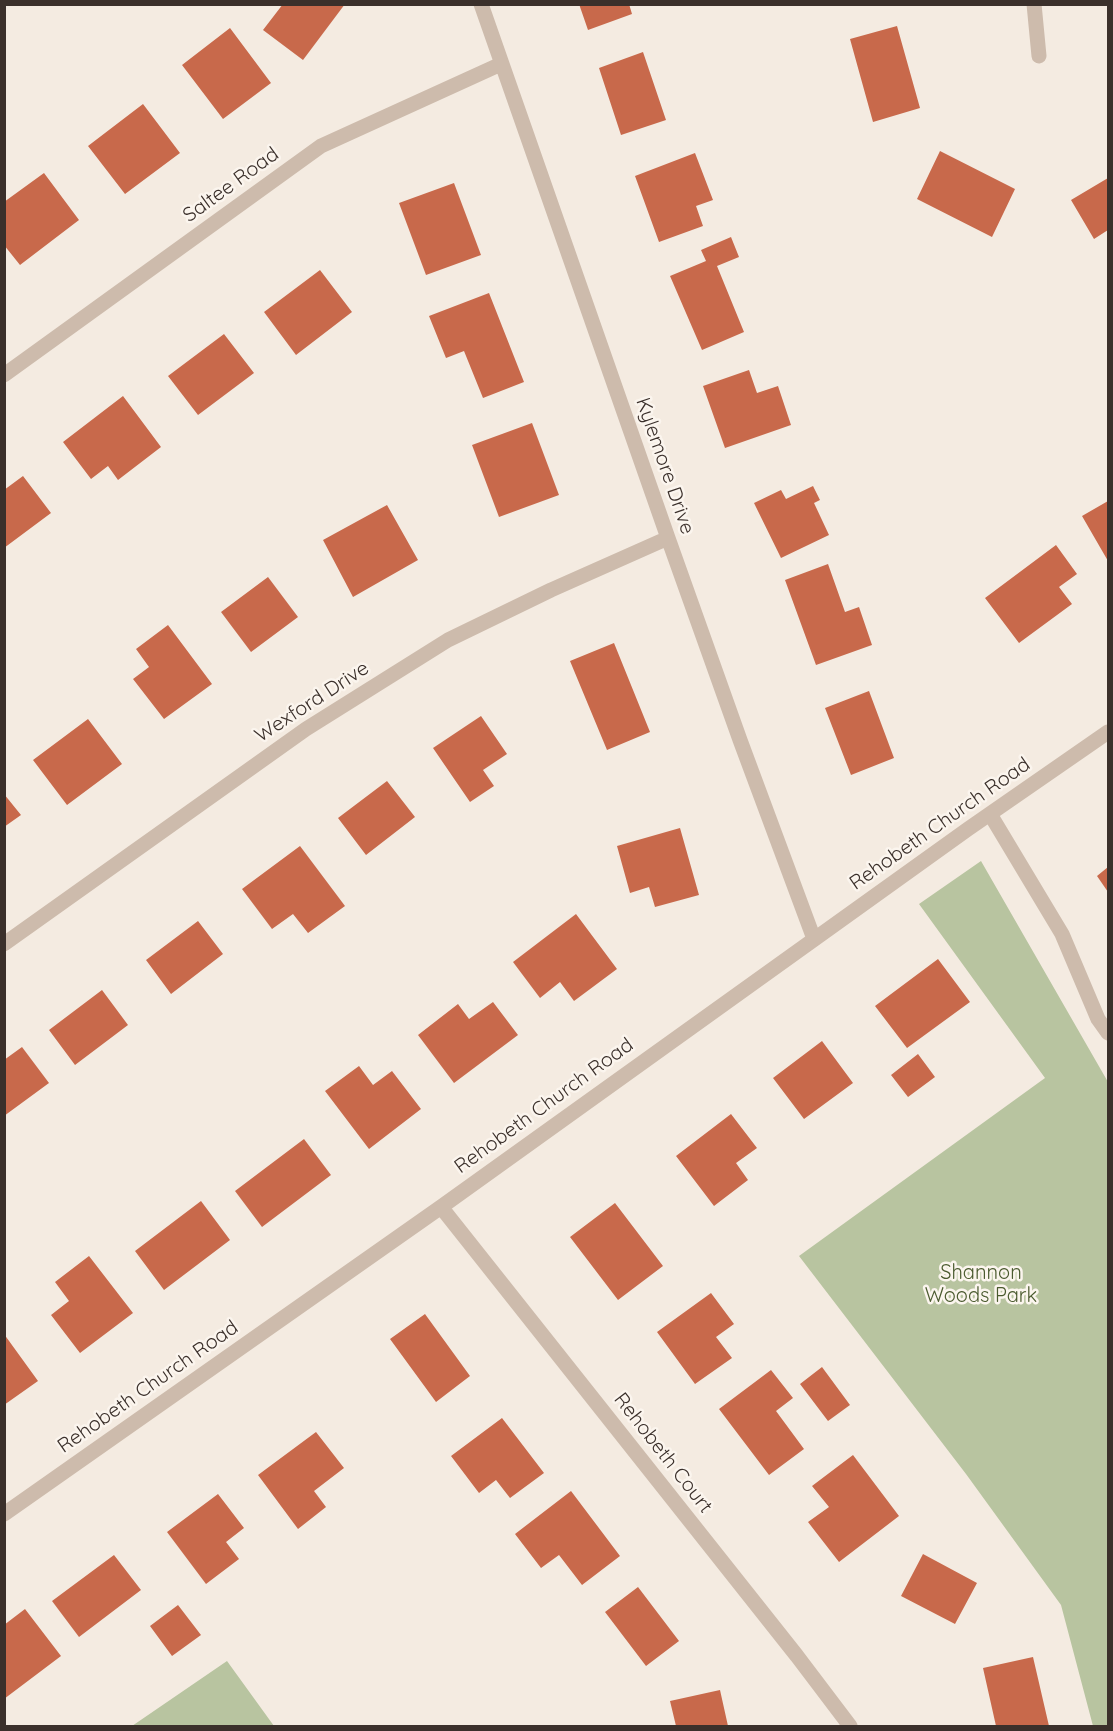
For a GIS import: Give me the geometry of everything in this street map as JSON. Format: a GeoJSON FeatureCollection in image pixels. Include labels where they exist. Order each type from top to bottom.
{"type":"FeatureCollection","features":[{"type":"Feature","properties":{"kind":"street","name":"Kylemore Drive"},"geometry":{"type":"LineString","coordinates":[[481,4],[668,538],[814,939]]}},
{"type":"Feature","properties":{"kind":"street"},"geometry":{"type":"LineString","coordinates":[[1034,4],[1039,56]]}},
{"type":"Feature","properties":{"kind":"street","name":"Saltee Road"},"geometry":{"type":"LineString","coordinates":[[4,375],[321,146],[501,64]]}},
{"type":"Feature","properties":{"kind":"street","name":"Wexford Drive"},"geometry":{"type":"LineString","coordinates":[[4,944],[306,729],[448,640],[551,590],[668,538]]}},
{"type":"Feature","properties":{"kind":"street","name":"Rehobeth Church Road"},"geometry":{"type":"LineString","coordinates":[[4,1514],[441,1207],[990,813],[1108,732]]}},
{"type":"Feature","properties":{"kind":"street"},"geometry":{"type":"LineString","coordinates":[[990,813],[1062,934],[1098,1019],[1108,1033]]}},
{"type":"Feature","properties":{"kind":"street","name":"Rehobeth Court"},"geometry":{"type":"LineString","coordinates":[[441,1207],[797,1656],[849,1726]]}},
{"type":"Feature","properties":{"kind":"green space","name":"Shannon Woods Park"},"geometry":{"type":"Polygon","coordinates":[[[981,861],[1108,1082],[1108,1726],[1093,1726],[1061,1605],[966,1474],[799,1256],[1045,1078],[919,904],[981,861]]]}},
{"type":"Feature","properties":{"kind":"green space"},"geometry":{"type":"Polygon","coordinates":[[[227,1661],[274,1726],[132,1726],[227,1661]]]}},
{"type":"Feature","properties":{"kind":"building"},"geometry":{"type":"Polygon","coordinates":[[[283,4],[345,4],[303,60],[263,30],[283,4]]]}},
{"type":"Feature","properties":{"kind":"building"},"geometry":{"type":"Polygon","coordinates":[[[579,4],[629,4],[632,14],[588,30],[579,4]]]}},
{"type":"Feature","properties":{"kind":"building"},"geometry":{"type":"Polygon","coordinates":[[[897,26],[920,108],[873,122],[850,39],[897,26]]]}},
{"type":"Feature","properties":{"kind":"building"},"geometry":{"type":"Polygon","coordinates":[[[230,28],[271,83],[223,119],[182,65],[230,28]]]}},
{"type":"Feature","properties":{"kind":"building"},"geometry":{"type":"Polygon","coordinates":[[[643,52],[666,120],[621,135],[599,68],[643,52]]]}},
{"type":"Feature","properties":{"kind":"building"},"geometry":{"type":"Polygon","coordinates":[[[143,104],[180,153],[125,194],[88,146],[143,104]]]}},
{"type":"Feature","properties":{"kind":"building"},"geometry":{"type":"Polygon","coordinates":[[[940,151],[1015,189],[992,237],[917,199],[940,151]]]}},
{"type":"Feature","properties":{"kind":"building"},"geometry":{"type":"Polygon","coordinates":[[[695,153],[713,200],[696,206],[703,226],[659,242],[635,176],[695,153]]]}},
{"type":"Feature","properties":{"kind":"building"},"geometry":{"type":"Polygon","coordinates":[[[44,173],[79,220],[20,265],[4,245],[4,202],[44,173]]]}},
{"type":"Feature","properties":{"kind":"building"},"geometry":{"type":"Polygon","coordinates":[[[1108,178],[1108,230],[1094,239],[1071,200],[1108,178]]]}},
{"type":"Feature","properties":{"kind":"building"},"geometry":{"type":"Polygon","coordinates":[[[454,183],[481,255],[426,275],[399,203],[454,183]]]}},
{"type":"Feature","properties":{"kind":"building"},"geometry":{"type":"Polygon","coordinates":[[[731,237],[739,257],[717,266],[744,332],[702,350],[670,276],[706,261],[701,250],[731,237]]]}},
{"type":"Feature","properties":{"kind":"building"},"geometry":{"type":"Polygon","coordinates":[[[320,270],[352,312],[296,355],[264,312],[320,270]]]}},
{"type":"Feature","properties":{"kind":"building"},"geometry":{"type":"Polygon","coordinates":[[[489,293],[524,382],[483,398],[464,351],[446,358],[429,316],[489,293]]]}},
{"type":"Feature","properties":{"kind":"building"},"geometry":{"type":"Polygon","coordinates":[[[224,334],[254,373],[198,415],[168,376],[224,334]]]}},
{"type":"Feature","properties":{"kind":"building"},"geometry":{"type":"Polygon","coordinates":[[[749,370],[757,393],[778,386],[791,425],[725,448],[703,386],[749,370]]]}},
{"type":"Feature","properties":{"kind":"building"},"geometry":{"type":"Polygon","coordinates":[[[123,396],[161,447],[118,480],[108,466],[91,479],[63,442],[123,396]]]}},
{"type":"Feature","properties":{"kind":"building"},"geometry":{"type":"Polygon","coordinates":[[[532,423],[559,495],[499,517],[472,445],[532,423]]]}},
{"type":"Feature","properties":{"kind":"building"},"geometry":{"type":"Polygon","coordinates":[[[23,476],[51,513],[4,548],[4,490],[23,476]]]}},
{"type":"Feature","properties":{"kind":"building"},"geometry":{"type":"Polygon","coordinates":[[[813,486],[820,500],[814,503],[829,535],[781,558],[754,503],[781,490],[786,499],[813,486]]]}},
{"type":"Feature","properties":{"kind":"building"},"geometry":{"type":"Polygon","coordinates":[[[1108,501],[1108,561],[1082,516],[1108,501]]]}},
{"type":"Feature","properties":{"kind":"building"},"geometry":{"type":"Polygon","coordinates":[[[387,505],[418,560],[353,597],[323,540],[387,505]]]}},
{"type":"Feature","properties":{"kind":"building"},"geometry":{"type":"Polygon","coordinates":[[[1056,545],[1077,574],[1059,587],[1072,604],[1019,643],[985,598],[1056,545]]]}},
{"type":"Feature","properties":{"kind":"building"},"geometry":{"type":"Polygon","coordinates":[[[828,564],[845,612],[859,607],[872,645],[816,665],[785,580],[828,564]]]}},
{"type":"Feature","properties":{"kind":"building"},"geometry":{"type":"Polygon","coordinates":[[[268,577],[298,617],[251,652],[221,612],[268,577]]]}},
{"type":"Feature","properties":{"kind":"building"},"geometry":{"type":"Polygon","coordinates":[[[168,625],[212,684],[164,719],[133,679],[149,667],[136,649],[168,625]]]}},
{"type":"Feature","properties":{"kind":"building"},"geometry":{"type":"Polygon","coordinates":[[[614,643],[650,732],[607,750],[570,661],[614,643]]]}},
{"type":"Feature","properties":{"kind":"building"},"geometry":{"type":"Polygon","coordinates":[[[869,691],[894,758],[851,775],[825,708],[869,691]]]}},
{"type":"Feature","properties":{"kind":"building"},"geometry":{"type":"Polygon","coordinates":[[[481,716],[507,754],[483,770],[494,786],[470,802],[433,748],[481,716]]]}},
{"type":"Feature","properties":{"kind":"building"},"geometry":{"type":"Polygon","coordinates":[[[88,719],[122,764],[67,805],[33,760],[88,719]]]}},
{"type":"Feature","properties":{"kind":"building"},"geometry":{"type":"Polygon","coordinates":[[[387,781],[415,817],[366,855],[338,818],[387,781]]]}},
{"type":"Feature","properties":{"kind":"building"},"geometry":{"type":"Polygon","coordinates":[[[4,794],[21,815],[4,827],[4,794]]]}},
{"type":"Feature","properties":{"kind":"building"},"geometry":{"type":"Polygon","coordinates":[[[680,828],[699,895],[655,907],[649,887],[630,893],[617,846],[680,828]]]}},
{"type":"Feature","properties":{"kind":"building"},"geometry":{"type":"Polygon","coordinates":[[[300,846],[345,906],[308,933],[293,914],[272,929],[242,889],[300,846]]]}},
{"type":"Feature","properties":{"kind":"building"},"geometry":{"type":"Polygon","coordinates":[[[1108,867],[1108,892],[1097,876],[1108,867]]]}},
{"type":"Feature","properties":{"kind":"building"},"geometry":{"type":"Polygon","coordinates":[[[576,914],[617,969],[574,1001],[560,982],[540,998],[513,962],[576,914]]]}},
{"type":"Feature","properties":{"kind":"building"},"geometry":{"type":"Polygon","coordinates":[[[198,921],[223,954],[171,994],[146,960],[198,921]]]}},
{"type":"Feature","properties":{"kind":"building"},"geometry":{"type":"Polygon","coordinates":[[[938,959],[970,1002],[907,1048],[875,1006],[938,959]]]}},
{"type":"Feature","properties":{"kind":"building"},"geometry":{"type":"Polygon","coordinates":[[[102,990],[128,1025],[75,1065],[49,1030],[102,990]]]}},
{"type":"Feature","properties":{"kind":"building"},"geometry":{"type":"Polygon","coordinates":[[[493,1002],[518,1035],[454,1083],[418,1035],[458,1004],[469,1019],[493,1002]]]}},
{"type":"Feature","properties":{"kind":"building"},"geometry":{"type":"Polygon","coordinates":[[[822,1041],[853,1083],[804,1119],[773,1078],[822,1041]]]}},
{"type":"Feature","properties":{"kind":"building"},"geometry":{"type":"Polygon","coordinates":[[[22,1047],[49,1083],[4,1116],[4,1060],[22,1047]]]}},
{"type":"Feature","properties":{"kind":"building"},"geometry":{"type":"Polygon","coordinates":[[[918,1054],[935,1077],[908,1097],[891,1075],[918,1054]]]}},
{"type":"Feature","properties":{"kind":"building"},"geometry":{"type":"Polygon","coordinates":[[[359,1066],[373,1085],[392,1071],[421,1109],[369,1149],[325,1091],[359,1066]]]}},
{"type":"Feature","properties":{"kind":"building"},"geometry":{"type":"Polygon","coordinates":[[[731,1114],[757,1148],[736,1163],[748,1180],[714,1206],[676,1156],[731,1114]]]}},
{"type":"Feature","properties":{"kind":"building"},"geometry":{"type":"Polygon","coordinates":[[[304,1139],[331,1175],[262,1227],[235,1191],[304,1139]]]}},
{"type":"Feature","properties":{"kind":"building"},"geometry":{"type":"Polygon","coordinates":[[[201,1201],[230,1240],[164,1290],[135,1251],[201,1201]]]}},
{"type":"Feature","properties":{"kind":"building"},"geometry":{"type":"Polygon","coordinates":[[[615,1203],[663,1266],[618,1300],[570,1237],[615,1203]]]}},
{"type":"Feature","properties":{"kind":"building"},"geometry":{"type":"Polygon","coordinates":[[[89,1256],[133,1313],[80,1353],[51,1315],[69,1301],[55,1282],[89,1256]]]}},
{"type":"Feature","properties":{"kind":"building"},"geometry":{"type":"Polygon","coordinates":[[[711,1293],[734,1324],[716,1337],[732,1358],[695,1384],[657,1332],[711,1293]]]}},
{"type":"Feature","properties":{"kind":"building"},"geometry":{"type":"Polygon","coordinates":[[[425,1314],[470,1376],[436,1402],[390,1339],[425,1314]]]}},
{"type":"Feature","properties":{"kind":"building"},"geometry":{"type":"Polygon","coordinates":[[[4,1334],[38,1381],[4,1405],[4,1334]]]}},
{"type":"Feature","properties":{"kind":"building"},"geometry":{"type":"Polygon","coordinates":[[[822,1367],[850,1405],[828,1421],[800,1384],[822,1367]]]}},
{"type":"Feature","properties":{"kind":"building"},"geometry":{"type":"Polygon","coordinates":[[[771,1370],[793,1398],[776,1411],[804,1449],[769,1475],[719,1409],[771,1370]]]}},
{"type":"Feature","properties":{"kind":"building"},"geometry":{"type":"Polygon","coordinates":[[[502,1418],[544,1473],[510,1498],[496,1480],[479,1493],[451,1456],[502,1418]]]}},
{"type":"Feature","properties":{"kind":"building"},"geometry":{"type":"Polygon","coordinates":[[[316,1432],[344,1468],[314,1491],[326,1507],[298,1529],[258,1475],[316,1432]]]}},
{"type":"Feature","properties":{"kind":"building"},"geometry":{"type":"Polygon","coordinates":[[[853,1455],[899,1516],[839,1562],[808,1522],[829,1507],[812,1486],[853,1455]]]}},
{"type":"Feature","properties":{"kind":"building"},"geometry":{"type":"Polygon","coordinates":[[[571,1491],[620,1556],[582,1585],[559,1555],[541,1568],[515,1534],[571,1491]]]}},
{"type":"Feature","properties":{"kind":"building"},"geometry":{"type":"Polygon","coordinates":[[[218,1494],[244,1528],[226,1542],[239,1559],[206,1584],[167,1532],[218,1494]]]}},
{"type":"Feature","properties":{"kind":"building"},"geometry":{"type":"Polygon","coordinates":[[[923,1554],[977,1583],[955,1624],[901,1596],[923,1554]]]}},
{"type":"Feature","properties":{"kind":"building"},"geometry":{"type":"Polygon","coordinates":[[[114,1555],[141,1590],[79,1637],[52,1601],[114,1555]]]}},
{"type":"Feature","properties":{"kind":"building"},"geometry":{"type":"Polygon","coordinates":[[[638,1587],[679,1641],[646,1666],[605,1612],[638,1587]]]}},
{"type":"Feature","properties":{"kind":"building"},"geometry":{"type":"Polygon","coordinates":[[[178,1605],[201,1635],[172,1656],[150,1626],[178,1605]]]}},
{"type":"Feature","properties":{"kind":"building"},"geometry":{"type":"Polygon","coordinates":[[[25,1609],[61,1656],[4,1699],[4,1625],[25,1609]]]}},
{"type":"Feature","properties":{"kind":"building"},"geometry":{"type":"Polygon","coordinates":[[[1033,1657],[1049,1726],[996,1726],[983,1668],[1033,1657]]]}},
{"type":"Feature","properties":{"kind":"building"},"geometry":{"type":"Polygon","coordinates":[[[720,1690],[728,1726],[676,1726],[670,1701],[720,1690]]]}}]}
